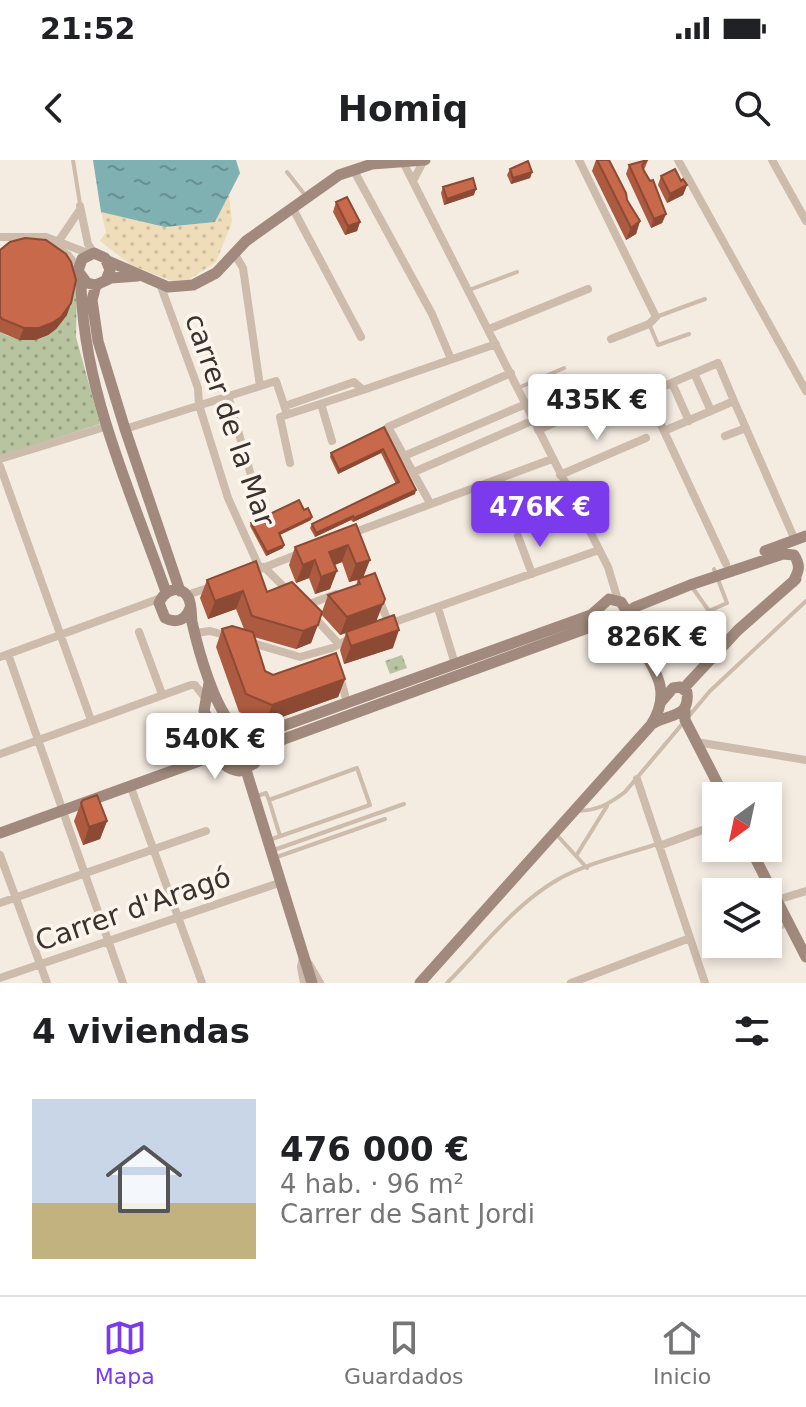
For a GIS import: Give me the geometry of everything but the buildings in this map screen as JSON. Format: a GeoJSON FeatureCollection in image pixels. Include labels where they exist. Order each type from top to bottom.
{"type":"FeatureCollection","features":[{"type":"Feature","properties":{"kind":"street"},"geometry":{"type":"LineString","coordinates":[[1,238],[30,238],[92,253],[140,276],[177,288],[198,283],[216,273],[234,253],[292,207],[353,169],[372,164],[425,160]]}},
{"type":"Feature","properties":{"kind":"street"},"geometry":{"type":"LineString","coordinates":[[413,181],[425,160]]}},
{"type":"Feature","properties":{"kind":"street"},"geometry":{"type":"LineString","coordinates":[[579,160],[652,320],[611,339]]}},
{"type":"Feature","properties":{"kind":"street"},"geometry":{"type":"LineString","coordinates":[[678,160],[806,391]]}},
{"type":"Feature","properties":{"kind":"street"},"geometry":{"type":"LineString","coordinates":[[772,160],[806,221]]}},
{"type":"Feature","properties":{"kind":"street"},"geometry":{"type":"LineString","coordinates":[[403,162],[608,567],[631,632],[656,673],[661,692],[658,713],[651,725],[420,983]]}},
{"type":"Feature","properties":{"kind":"street"},"geometry":{"type":"LineString","coordinates":[[353,169],[432,314],[451,359]]}},
{"type":"Feature","properties":{"kind":"street"},"geometry":{"type":"LineString","coordinates":[[56,244],[76,219],[80,206]]}},
{"type":"Feature","properties":{"kind":"street"},"geometry":{"type":"LineString","coordinates":[[80,206],[92,253]]}},
{"type":"Feature","properties":{"kind":"street"},"geometry":{"type":"LineString","coordinates":[[292,207],[361,337]]}},
{"type":"Feature","properties":{"kind":"street"},"geometry":{"type":"LineString","coordinates":[[56,244],[68,255],[87,283],[140,276]]}},
{"type":"Feature","properties":{"kind":"street"},"geometry":{"type":"LineString","coordinates":[[92,253],[82,259],[80,273],[89,361],[164,595],[162,614],[197,637]]}},
{"type":"Feature","properties":{"kind":"street"},"geometry":{"type":"LineString","coordinates":[[234,253],[243,268],[260,386]]}},
{"type":"Feature","properties":{"kind":"street"},"geometry":{"type":"LineString","coordinates":[[108,261],[110,270],[101,282],[92,308],[105,364],[125,429],[190,608],[224,717],[235,727],[266,732],[591,615],[602,604],[644,598],[716,572],[789,553],[799,562],[793,582]]}},
{"type":"Feature","properties":{"kind":"street","name":"carrer de la Mar"},"geometry":{"type":"LineString","coordinates":[[160,284],[198,388],[199,405],[228,498],[262,568],[303,606],[335,645],[335,658]]}},
{"type":"Feature","properties":{"kind":"street"},"geometry":{"type":"LineString","coordinates":[[489,329],[588,289]]}},
{"type":"Feature","properties":{"kind":"street"},"geometry":{"type":"LineString","coordinates":[[286,411],[321,404],[496,344]]}},
{"type":"Feature","properties":{"kind":"street"},"geometry":{"type":"LineString","coordinates":[[89,361],[96,355],[105,364]]}},
{"type":"Feature","properties":{"kind":"street"},"geometry":{"type":"LineString","coordinates":[[259,752],[284,739],[578,632],[623,622],[626,614],[635,607],[690,585],[726,564],[802,537],[746,428],[718,363],[648,393]]}},
{"type":"Feature","properties":{"kind":"street"},"geometry":{"type":"LineString","coordinates":[[430,503],[388,427],[511,373]]}},
{"type":"Feature","properties":{"kind":"street"},"geometry":{"type":"LineString","coordinates":[[694,373],[711,411]]}},
{"type":"Feature","properties":{"kind":"street"},"geometry":{"type":"LineString","coordinates":[[125,429],[276,381],[286,411]]}},
{"type":"Feature","properties":{"kind":"street"},"geometry":{"type":"LineString","coordinates":[[290,463],[280,417],[286,411],[354,382],[363,390]]}},
{"type":"Feature","properties":{"kind":"street"},"geometry":{"type":"LineString","coordinates":[[672,383],[689,421]]}},
{"type":"Feature","properties":{"kind":"street"},"geometry":{"type":"LineString","coordinates":[[538,430],[642,384],[726,564]]}},
{"type":"Feature","properties":{"kind":"street"},"geometry":{"type":"LineString","coordinates":[[228,396],[252,479]]}},
{"type":"Feature","properties":{"kind":"street"},"geometry":{"type":"LineString","coordinates":[[664,431],[734,401]]}},
{"type":"Feature","properties":{"kind":"street"},"geometry":{"type":"LineString","coordinates":[[321,404],[332,441]]}},
{"type":"Feature","properties":{"kind":"street"},"geometry":{"type":"LineString","coordinates":[[404,456],[526,404]]}},
{"type":"Feature","properties":{"kind":"street"},"geometry":{"type":"LineString","coordinates":[[414,472],[534,420]]}},
{"type":"Feature","properties":{"kind":"street"},"geometry":{"type":"LineString","coordinates":[[0,459],[108,426]]}},
{"type":"Feature","properties":{"kind":"street"},"geometry":{"type":"LineString","coordinates":[[725,436],[746,428]]}},
{"type":"Feature","properties":{"kind":"street"},"geometry":{"type":"LineString","coordinates":[[560,475],[646,438]]}},
{"type":"Feature","properties":{"kind":"street"},"geometry":{"type":"LineString","coordinates":[[338,538],[552,459]]}},
{"type":"Feature","properties":{"kind":"street"},"geometry":{"type":"LineString","coordinates":[[0,466],[91,720]]}},
{"type":"Feature","properties":{"kind":"street"},"geometry":{"type":"LineString","coordinates":[[353,532],[358,545]]}},
{"type":"Feature","properties":{"kind":"street"},"geometry":{"type":"LineString","coordinates":[[518,536],[532,574]]}},
{"type":"Feature","properties":{"kind":"street"},"geometry":{"type":"LineString","coordinates":[[246,574],[309,550]]}},
{"type":"Feature","properties":{"kind":"street"},"geometry":{"type":"LineString","coordinates":[[376,629],[599,550]]}},
{"type":"Feature","properties":{"kind":"street"},"geometry":{"type":"LineString","coordinates":[[608,567],[609,588],[600,619],[631,632]]}},
{"type":"Feature","properties":{"kind":"street"},"geometry":{"type":"LineString","coordinates":[[659,706],[664,695],[678,688],[806,571]]}},
{"type":"Feature","properties":{"kind":"street"},"geometry":{"type":"LineString","coordinates":[[123,983],[4,656],[164,595],[216,585]]}},
{"type":"Feature","properties":{"kind":"street"},"geometry":{"type":"LineString","coordinates":[[303,606],[345,591]]}},
{"type":"Feature","properties":{"kind":"street"},"geometry":{"type":"LineString","coordinates":[[378,596],[389,624]]}},
{"type":"Feature","properties":{"kind":"street"},"geometry":{"type":"LineString","coordinates":[[175,621],[185,617],[190,608]]}},
{"type":"Feature","properties":{"kind":"street"},"geometry":{"type":"LineString","coordinates":[[438,608],[455,664]]}},
{"type":"Feature","properties":{"kind":"street"},"geometry":{"type":"LineString","coordinates":[[197,637],[210,631],[300,657],[363,634]]}},
{"type":"Feature","properties":{"kind":"street"},"geometry":{"type":"LineString","coordinates":[[139,632],[162,694]]}},
{"type":"Feature","properties":{"kind":"street"},"geometry":{"type":"LineString","coordinates":[[338,669],[347,703]]}},
{"type":"Feature","properties":{"kind":"street"},"geometry":{"type":"LineString","coordinates":[[656,673],[688,699],[679,715]]}},
{"type":"Feature","properties":{"kind":"street"},"geometry":{"type":"LineString","coordinates":[[209,674],[204,711],[218,739]]}},
{"type":"Feature","properties":{"kind":"street"},"geometry":{"type":"LineString","coordinates":[[0,754],[162,694],[195,685],[206,699]]}},
{"type":"Feature","properties":{"kind":"street"},"geometry":{"type":"LineString","coordinates":[[651,725],[662,718],[679,715]]}},
{"type":"Feature","properties":{"kind":"street"},"geometry":{"type":"LineString","coordinates":[[679,715],[717,782]]}},
{"type":"Feature","properties":{"kind":"street"},"geometry":{"type":"LineString","coordinates":[[235,727],[222,733],[216,755],[231,770],[246,770],[255,763],[259,752],[258,740],[250,731]]}},
{"type":"Feature","properties":{"kind":"street"},"geometry":{"type":"LineString","coordinates":[[696,742],[806,760]]}},
{"type":"Feature","properties":{"kind":"street"},"geometry":{"type":"LineString","coordinates":[[0,833],[216,755]]}},
{"type":"Feature","properties":{"kind":"street"},"geometry":{"type":"LineString","coordinates":[[246,770],[312,983]]}},
{"type":"Feature","properties":{"kind":"street"},"geometry":{"type":"LineString","coordinates":[[637,779],[705,983]]}},
{"type":"Feature","properties":{"kind":"street"},"geometry":{"type":"LineString","coordinates":[[130,785],[202,983]]}},
{"type":"Feature","properties":{"kind":"street"},"geometry":{"type":"LineString","coordinates":[[658,845],[702,830]]}},
{"type":"Feature","properties":{"kind":"street"},"geometry":{"type":"LineString","coordinates":[[0,903],[206,831]]}},
{"type":"Feature","properties":{"kind":"street"},"geometry":{"type":"LineString","coordinates":[[0,855],[47,983]]}},
{"type":"Feature","properties":{"kind":"street","name":"Carrer d'Aragó"},"geometry":{"type":"LineString","coordinates":[[0,978],[279,883]]}},
{"type":"Feature","properties":{"kind":"street"},"geometry":{"type":"LineString","coordinates":[[782,898],[806,891]]}},
{"type":"Feature","properties":{"kind":"street"},"geometry":{"type":"LineString","coordinates":[[782,910],[806,957]]}},
{"type":"Feature","properties":{"kind":"street"},"geometry":{"type":"LineString","coordinates":[[575,982],[690,938]]}},
{"type":"Feature","properties":{"kind":"street"},"geometry":{"type":"LineString","coordinates":[[304,957],[301,967],[304,983]]}},
{"type":"Feature","properties":{"kind":"street"},"geometry":{"type":"LineString","coordinates":[[304,957],[320,983]]}},
{"type":"Feature","properties":{"kind":"lane"},"geometry":{"type":"LineString","coordinates":[[73,160],[80,206]]}},
{"type":"Feature","properties":{"kind":"lane"},"geometry":{"type":"LineString","coordinates":[[287,172],[306,197]]}},
{"type":"Feature","properties":{"kind":"lane"},"geometry":{"type":"LineString","coordinates":[[469,290],[517,272]]}},
{"type":"Feature","properties":{"kind":"lane"},"geometry":{"type":"LineString","coordinates":[[689,334],[658,345],[652,320],[705,299]]}},
{"type":"Feature","properties":{"kind":"lane"},"geometry":{"type":"LineString","coordinates":[[518,388],[564,368]]}},
{"type":"Feature","properties":{"kind":"lane"},"geometry":{"type":"LineString","coordinates":[[690,585],[709,611],[727,603],[716,572]]}},
{"type":"Feature","properties":{"kind":"lane"},"geometry":{"type":"LineString","coordinates":[[576,856],[590,830],[609,804],[637,779],[679,715],[806,601]]}},
{"type":"Feature","properties":{"kind":"lane"},"geometry":{"type":"LineString","coordinates":[[269,800],[357,768],[370,805],[280,836],[269,850]]}},
{"type":"Feature","properties":{"kind":"lane"},"geometry":{"type":"LineString","coordinates":[[254,797],[266,793],[280,836]]}},
{"type":"Feature","properties":{"kind":"lane"},"geometry":{"type":"LineString","coordinates":[[269,850],[404,804]]}},
{"type":"Feature","properties":{"kind":"lane"},"geometry":{"type":"LineString","coordinates":[[573,811],[592,811],[609,804]]}},
{"type":"Feature","properties":{"kind":"lane"},"geometry":{"type":"LineString","coordinates":[[269,850],[385,819]]}},
{"type":"Feature","properties":{"kind":"lane"},"geometry":{"type":"LineString","coordinates":[[554,832],[587,868]]}},
{"type":"Feature","properties":{"kind":"lane"},"geometry":{"type":"LineString","coordinates":[[447,983],[533,896],[559,879],[658,845]]}},
{"type":"Feature","properties":{"kind":"lane"},"geometry":{"type":"LineString","coordinates":[[782,927],[789,924]]}},
{"type":"Feature","properties":{"kind":"sand"},"geometry":{"type":"Polygon","coordinates":[[[229,195],[232,222],[216,262],[188,280],[172,281],[131,265],[100,241],[106,232],[101,212],[165,227],[215,222],[229,195]]]}},
{"type":"Feature","properties":{"kind":"green space"},"geometry":{"type":"Polygon","coordinates":[[[11,244],[74,274],[77,288],[76,337],[100,424],[0,456],[0,332],[19,339],[37,338],[53,329],[67,315],[0,257],[0,249],[11,244]]]}},
{"type":"Feature","properties":{"kind":"green space"},"geometry":{"type":"Polygon","coordinates":[[[402,655],[407,668],[390,674],[385,661],[402,655]]]}},
{"type":"Feature","properties":{"kind":"water"},"geometry":{"type":"Polygon","coordinates":[[[93,160],[236,160],[240,173],[215,222],[165,227],[101,212],[93,160]]]}}]}
